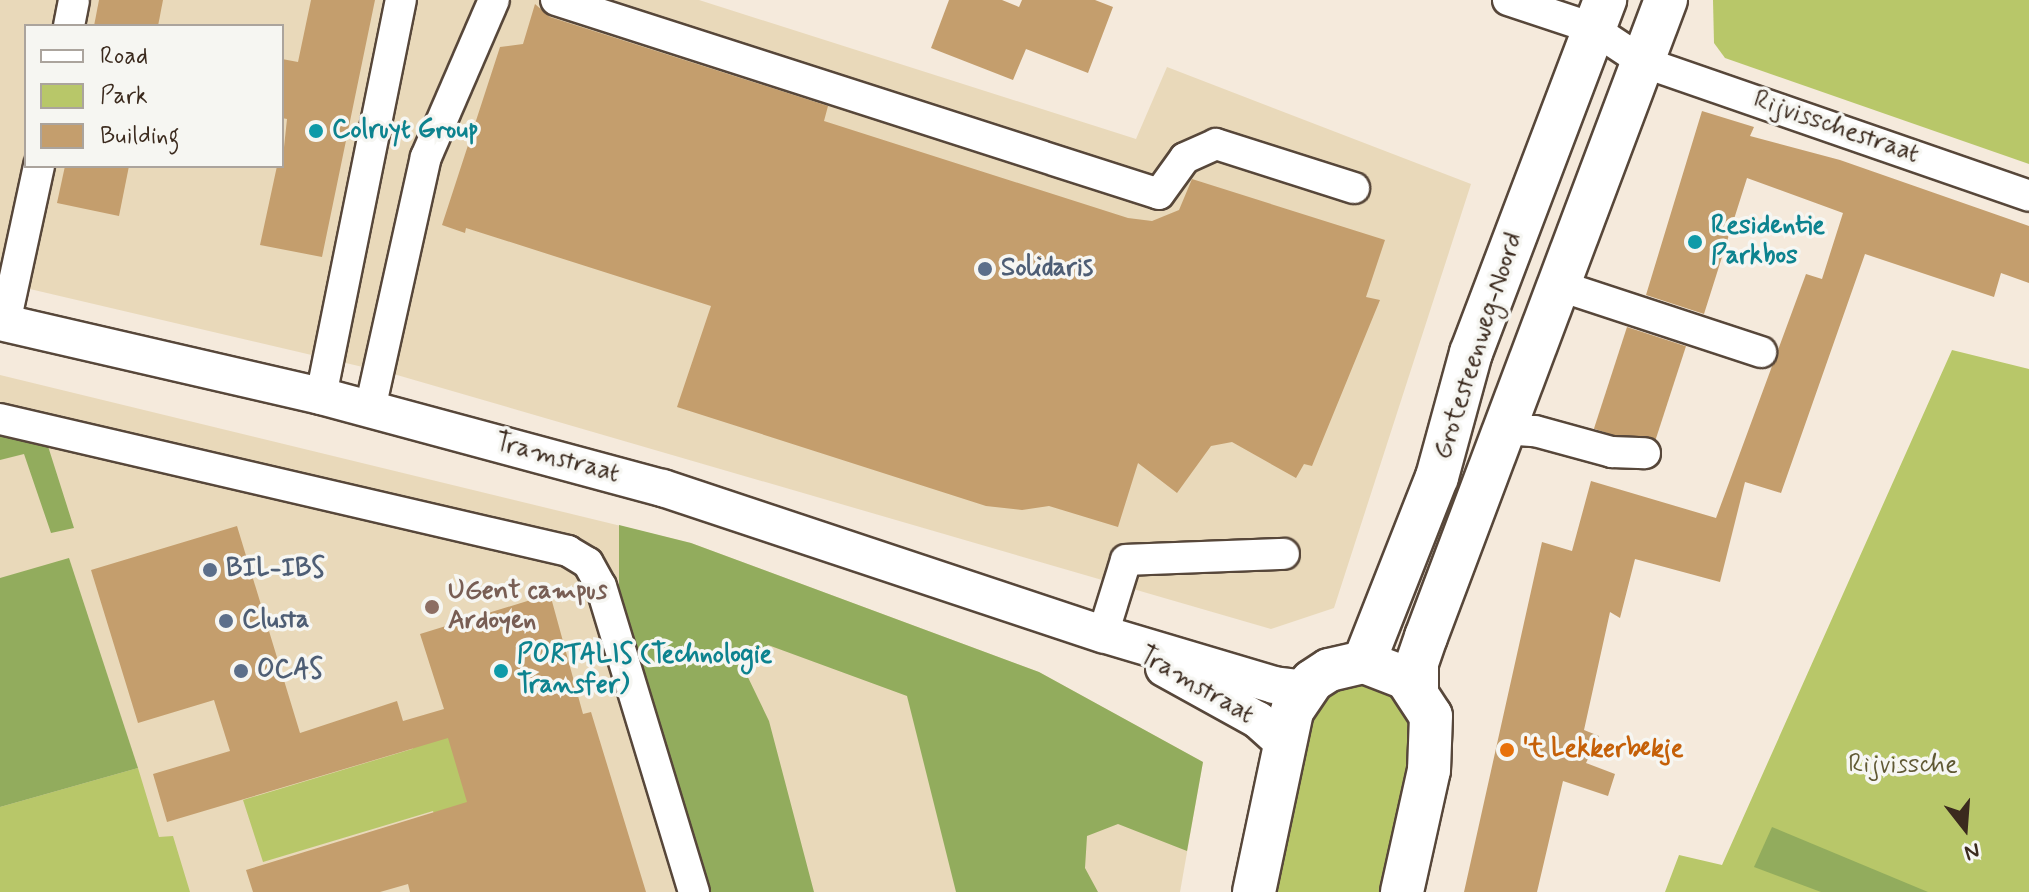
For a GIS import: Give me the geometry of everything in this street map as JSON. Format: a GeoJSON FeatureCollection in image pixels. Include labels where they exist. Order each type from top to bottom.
{"type":"FeatureCollection","features":[{"type":"Feature","properties":{"kind":"highway","name":"Grotesteenweg-Noord"},"geometry":{"type":"LineString","coordinates":[[1402,892],[1433,732],[1417,688],[1417,663],[1666,0]]}},
{"type":"Feature","properties":{"kind":"highway","name":"Grotesteenweg-Noord"},"geometry":{"type":"LineString","coordinates":[[1364,662],[1437,477],[1471,353],[1598,14]]}},
{"type":"Feature","properties":{"kind":"highway"},"geometry":{"type":"LineString","coordinates":[[1254,892],[1285,744],[1305,689],[1329,670],[1364,662],[1399,673],[1417,688]]}},
{"type":"Feature","properties":{"kind":"main road","name":"Tramstraat"},"geometry":{"type":"LineString","coordinates":[[3,322],[321,396],[663,488],[1103,634],[1274,685],[1305,689]]}},
{"type":"Feature","properties":{"kind":"main road","name":"Tramstraat"},"geometry":{"type":"LineString","coordinates":[[1103,634],[1258,720],[1285,744]]}},
{"type":"Feature","properties":{"kind":"street"},"geometry":{"type":"LineString","coordinates":[[69,24],[74,0]]}},
{"type":"Feature","properties":{"kind":"street"},"geometry":{"type":"LineString","coordinates":[[321,396],[401,0]]}},
{"type":"Feature","properties":{"kind":"street"},"geometry":{"type":"LineString","coordinates":[[370,409],[426,157],[494,0]]}},
{"type":"Feature","properties":{"kind":"street"},"geometry":{"type":"LineString","coordinates":[[556,0],[1159,194],[1185,158],[1216,144],[1354,188]]}},
{"type":"Feature","properties":{"kind":"street","name":"Rijvisschestraat"},"geometry":{"type":"LineString","coordinates":[[1508,0],[1598,14],[1643,62],[2029,196]]}},
{"type":"Feature","properties":{"kind":"street"},"geometry":{"type":"LineString","coordinates":[[3,322],[39,168]]}},
{"type":"Feature","properties":{"kind":"street"},"geometry":{"type":"LineString","coordinates":[[1557,285],[1761,352]]}},
{"type":"Feature","properties":{"kind":"street"},"geometry":{"type":"LineString","coordinates":[[0,419],[568,551],[588,563],[601,586],[694,892]]}},
{"type":"Feature","properties":{"kind":"street"},"geometry":{"type":"LineString","coordinates":[[1504,429],[1535,431],[1612,452],[1645,453]]}},
{"type":"Feature","properties":{"kind":"street"},"geometry":{"type":"LineString","coordinates":[[1103,634],[1126,560],[1284,554]]}},
{"type":"Feature","properties":{"kind":"shaded area"},"geometry":{"type":"Polygon","coordinates":[[[0,0],[699,0],[1136,139],[1167,67],[1471,184],[1334,608],[1271,629],[397,375],[0,282],[0,0]]]}},
{"type":"Feature","properties":{"kind":"shaded area","name":"UGent campus Ardoyen"},"geometry":{"type":"Polygon","coordinates":[[[0,375],[691,543],[1039,672],[1203,762],[1180,892],[0,892],[0,375]]]}},
{"type":"Feature","properties":{"kind":"green space"},"geometry":{"type":"Polygon","coordinates":[[[1713,0],[2029,0],[2029,164],[1725,58],[1714,43],[1713,0]]]}},
{"type":"Feature","properties":{"kind":"green space","name":"Rijvissche"},"geometry":{"type":"Polygon","coordinates":[[[1952,350],[2029,369],[2029,892],[1665,892],[1679,855],[1722,865],[1952,350]]]}},
{"type":"Feature","properties":{"kind":"green space"},"geometry":{"type":"Polygon","coordinates":[[[0,434],[47,443],[74,528],[51,533],[24,454],[0,460],[0,434]]]}},
{"type":"Feature","properties":{"kind":"green space"},"geometry":{"type":"Polygon","coordinates":[[[619,525],[691,543],[1039,672],[1203,762],[1187,851],[1118,824],[1087,836],[1085,868],[1098,892],[956,892],[907,696],[768,645],[743,667],[769,721],[814,892],[711,892],[619,587],[619,525]]]}},
{"type":"Feature","properties":{"kind":"green space"},"geometry":{"type":"Polygon","coordinates":[[[69,558],[138,768],[0,807],[0,578],[69,558]]]}},
{"type":"Feature","properties":{"kind":"green space"},"geometry":{"type":"Polygon","coordinates":[[[1372,682],[1398,694],[1416,732],[1385,892],[1272,892],[1311,714],[1335,688],[1372,682]]]}},
{"type":"Feature","properties":{"kind":"green space"},"geometry":{"type":"Polygon","coordinates":[[[447,721],[477,837],[445,847],[433,811],[263,862],[243,800],[412,749],[447,721]]]}},
{"type":"Feature","properties":{"kind":"green space"},"geometry":{"type":"Polygon","coordinates":[[[138,768],[159,837],[173,836],[190,892],[0,892],[0,807],[138,768]]]}},
{"type":"Feature","properties":{"kind":"green space"},"geometry":{"type":"Polygon","coordinates":[[[1772,827],[1928,892],[1821,892],[1754,867],[1772,827]]]}},
{"type":"Feature","properties":{"kind":"building"},"geometry":{"type":"Polygon","coordinates":[[[99,0],[163,0],[158,24],[94,24],[99,0]]]}},
{"type":"Feature","properties":{"kind":"building","name":"Colruyt Group"},"geometry":{"type":"Polygon","coordinates":[[[311,0],[375,0],[322,257],[260,245],[277,168],[284,168],[287,119],[284,118],[284,59],[298,62],[311,0]]]}},
{"type":"Feature","properties":{"kind":"building"},"geometry":{"type":"Polygon","coordinates":[[[949,0],[1002,0],[1019,7],[1022,0],[1095,0],[1113,7],[1088,73],[1026,49],[1013,80],[931,48],[949,0]]]}},
{"type":"Feature","properties":{"kind":"building","name":"Solidaris"},"geometry":{"type":"Polygon","coordinates":[[[535,4],[550,17],[828,106],[824,121],[1128,218],[1152,221],[1179,210],[1192,179],[1385,240],[1366,297],[1380,300],[1312,466],[1304,464],[1296,478],[1232,442],[1211,446],[1177,493],[1138,463],[1118,527],[1049,506],[1022,510],[986,506],[677,407],[711,306],[466,228],[465,233],[442,225],[500,47],[523,44],[535,4]]]}},
{"type":"Feature","properties":{"kind":"building"},"geometry":{"type":"Polygon","coordinates":[[[1702,111],[1754,127],[1750,136],[1840,160],[2029,226],[2029,283],[2001,273],[1994,297],[1865,254],[1781,493],[1745,482],[1720,582],[1635,559],[1620,618],[1610,612],[1584,730],[1599,736],[1586,763],[1615,774],[1608,796],[1563,781],[1537,892],[1464,892],[1542,542],[1572,551],[1591,481],[1716,518],[1806,274],[1822,279],[1843,213],[1747,178],[1704,314],[1646,295],[1702,111]]]}},
{"type":"Feature","properties":{"kind":"building"},"geometry":{"type":"Polygon","coordinates":[[[65,168],[129,168],[119,216],[57,203],[65,168]]]}},
{"type":"Feature","properties":{"kind":"building","name":"Residentie Parkbos"},"geometry":{"type":"Polygon","coordinates":[[[1627,327],[1686,346],[1653,448],[1594,429],[1627,327]]]}},
{"type":"Feature","properties":{"kind":"building"},"geometry":{"type":"Polygon","coordinates":[[[237,526],[300,733],[397,701],[403,721],[444,709],[420,634],[550,594],[583,714],[591,712],[646,892],[410,892],[408,884],[380,892],[253,892],[246,870],[467,802],[448,738],[167,822],[153,774],[230,751],[214,700],[138,723],[91,570],[237,526]]]}},
{"type":"Feature","properties":{"kind":"place","name":"Colruyt Group"},"geometry":{"type":"Point","coordinates":[316,131]}},
{"type":"Feature","properties":{"kind":"place","name":"Residentie Parkbos"},"geometry":{"type":"Point","coordinates":[1695,242]}},
{"type":"Feature","properties":{"kind":"place","name":"Solidaris"},"geometry":{"type":"Point","coordinates":[985,269]}},
{"type":"Feature","properties":{"kind":"place","name":"BIL-IBS"},"geometry":{"type":"Point","coordinates":[210,570]}},
{"type":"Feature","properties":{"kind":"place","name":"UGent campus Ardoyen"},"geometry":{"type":"Point","coordinates":[432,607]}},
{"type":"Feature","properties":{"kind":"place","name":"Clusta"},"geometry":{"type":"Point","coordinates":[226,621]}},
{"type":"Feature","properties":{"kind":"place","name":"OCAS"},"geometry":{"type":"Point","coordinates":[241,671]}},
{"type":"Feature","properties":{"kind":"place","name":"PORTALIS (Technologie Transfer)"},"geometry":{"type":"Point","coordinates":[501,671]}},
{"type":"Feature","properties":{"kind":"place","name":"'t Lekkerbekje"},"geometry":{"type":"Point","coordinates":[1507,750]}}]}
